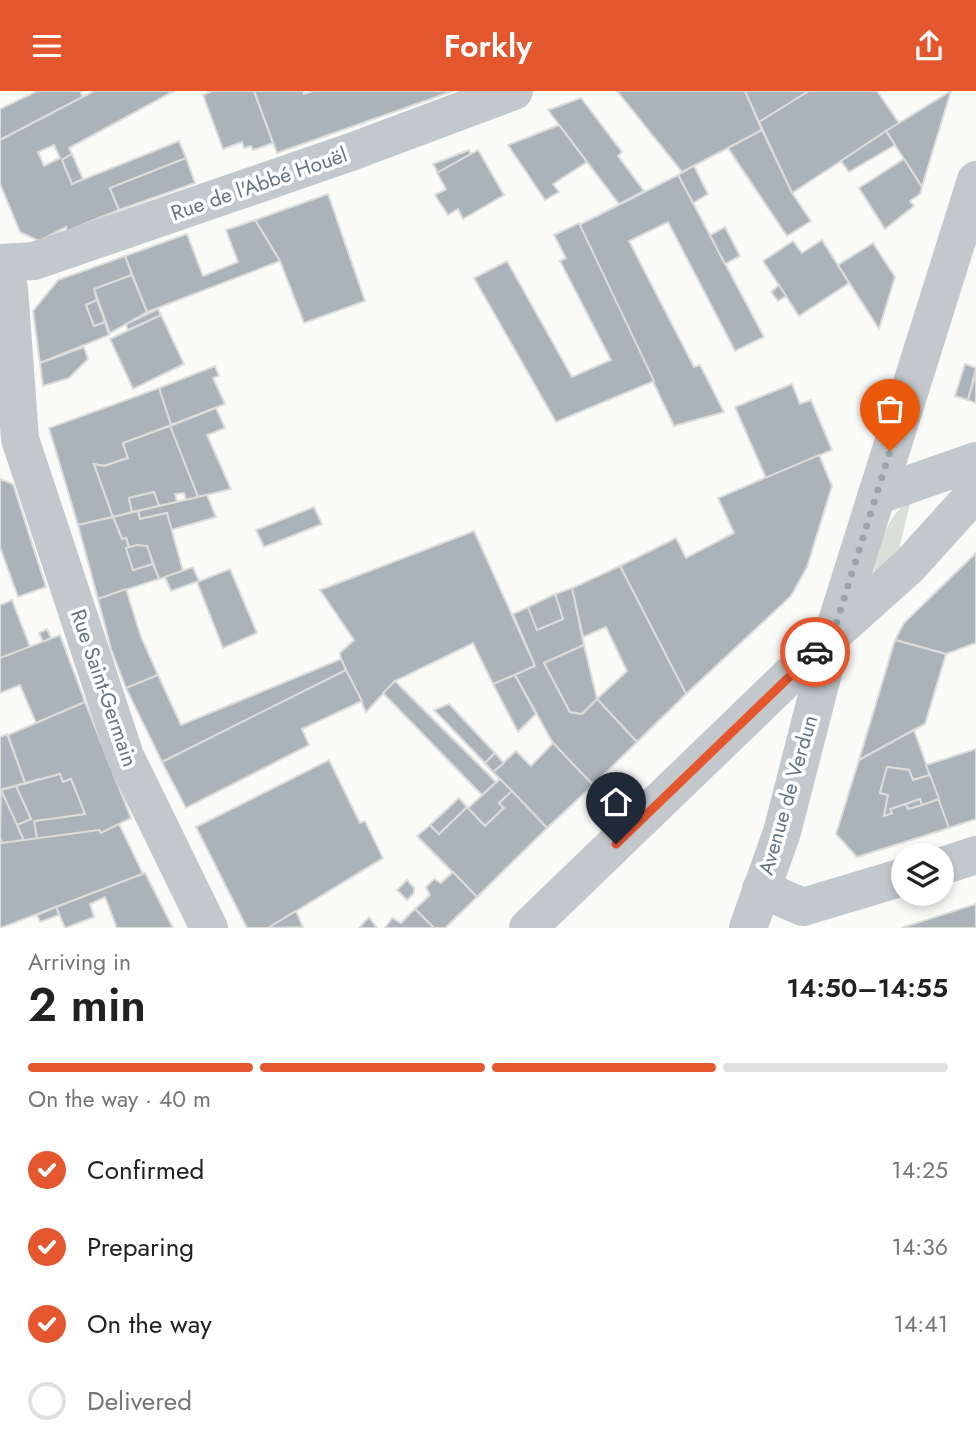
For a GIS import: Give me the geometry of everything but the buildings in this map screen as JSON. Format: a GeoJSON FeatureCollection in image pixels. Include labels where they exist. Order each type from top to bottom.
{"type":"FeatureCollection","features":[{"type":"Feature","properties":{"kind":"street","name":"Rue de l'Abbé Houël"},"geometry":{"type":"LineString","coordinates":[[0,264],[34,261],[351,152],[514,91]]}},
{"type":"Feature","properties":{"kind":"street","name":"Avenue de Verdun"},"geometry":{"type":"LineString","coordinates":[[748,928],[782,832],[833,634],[976,180]]}},
{"type":"Feature","properties":{"kind":"street","name":"Rue Saint-Germain"},"geometry":{"type":"LineString","coordinates":[[0,264],[11,300],[10,438],[125,756],[209,928]]}},
{"type":"Feature","properties":{"kind":"street"},"geometry":{"type":"LineString","coordinates":[[876,496],[976,461]]}},
{"type":"Feature","properties":{"kind":"street"},"geometry":{"type":"LineString","coordinates":[[528,928],[833,634],[909,566],[976,492]]}},
{"type":"Feature","properties":{"kind":"street"},"geometry":{"type":"LineString","coordinates":[[954,862],[976,855]]}},
{"type":"Feature","properties":{"kind":"street"},"geometry":{"type":"LineString","coordinates":[[761,889],[803,907],[891,881]]}},
{"type":"Feature","properties":{"kind":"shaded area"},"geometry":{"type":"Polygon","coordinates":[[[911,499],[897,558],[875,574],[873,568],[886,530],[896,513],[911,499]]]}},
{"type":"Feature","properties":{"kind":"way so far"},"geometry":{"type":"LineString","coordinates":[[815,652],[833,634],[890,451]]}},
{"type":"Feature","properties":{"kind":"route"},"geometry":{"type":"LineString","coordinates":[[616,844],[815,652]]}}]}
